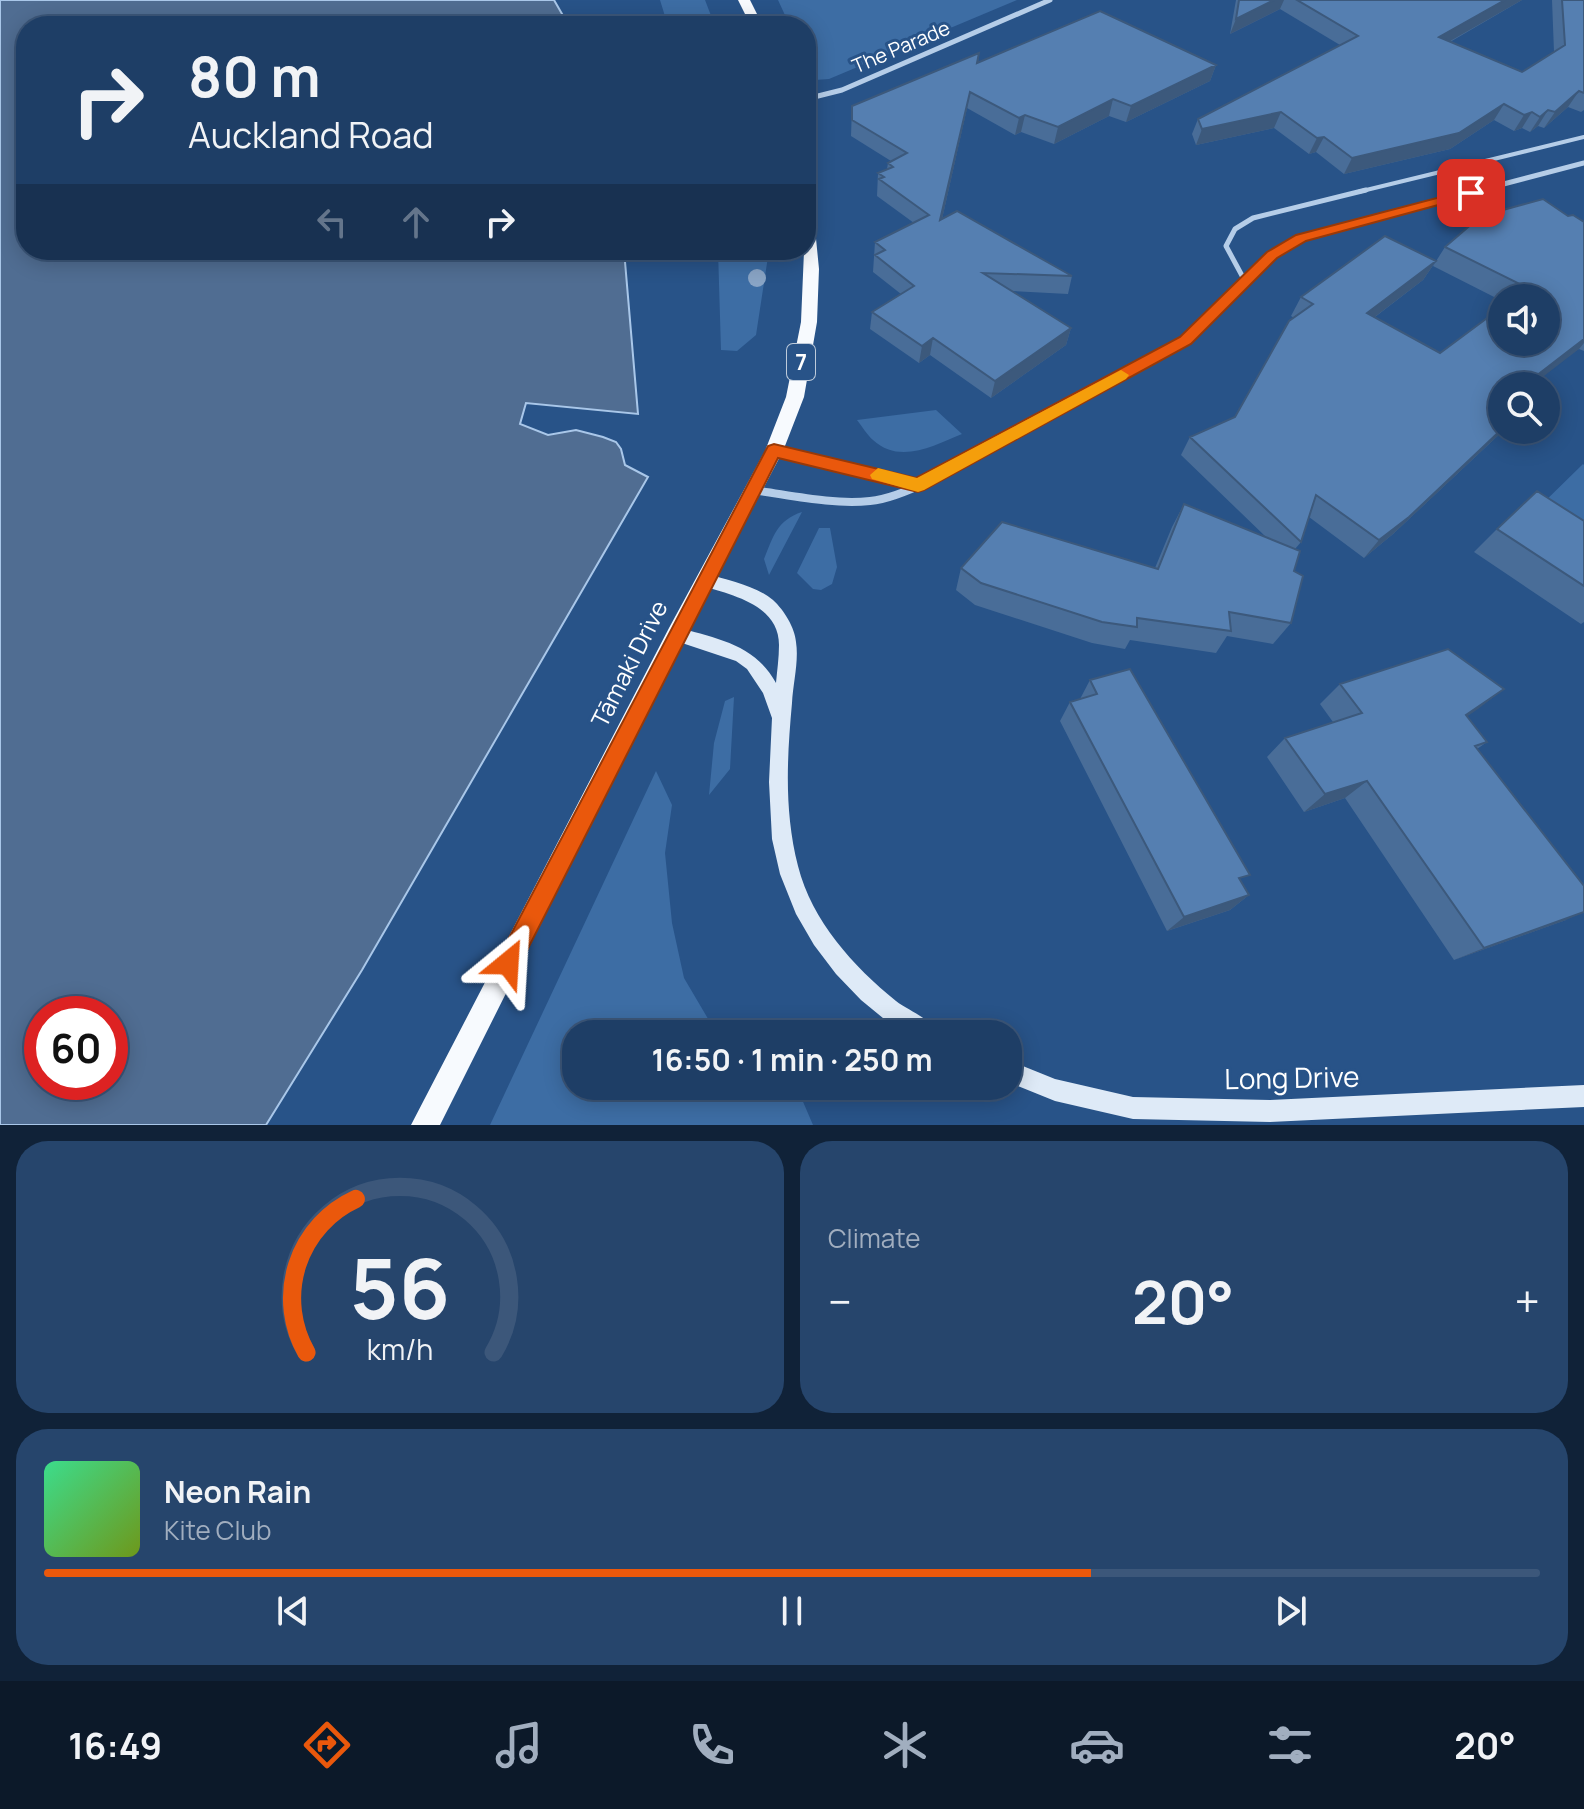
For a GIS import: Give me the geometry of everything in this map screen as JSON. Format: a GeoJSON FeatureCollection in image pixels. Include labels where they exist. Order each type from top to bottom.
{"type":"FeatureCollection","features":[{"type":"Feature","properties":{"kind":"main road","name":"Tāmaki Drive"},"geometry":{"type":"LineString","coordinates":[[425,1125],[676,634],[774,451],[795,397],[809,322],[810,260]]}},
{"type":"Feature","properties":{"kind":"street","name":"The Parade"},"geometry":{"type":"LineString","coordinates":[[816,96],[842,90],[1050,0]]}},
{"type":"Feature","properties":{"kind":"street"},"geometry":{"type":"LineString","coordinates":[[752,490],[852,502],[874,501],[918,485],[1186,341],[1272,255],[1301,238],[1584,163]]}},
{"type":"Feature","properties":{"kind":"street"},"geometry":{"type":"LineString","coordinates":[[774,451],[918,485]]}},
{"type":"Feature","properties":{"kind":"street"},"geometry":{"type":"LineString","coordinates":[[706,580],[768,603],[783,623],[788,642],[778,804],[784,849],[796,890],[816,930],[843,969],[879,1003],[905,1020]]}},
{"type":"Feature","properties":{"kind":"street"},"geometry":{"type":"LineString","coordinates":[[676,634],[750,659],[762,671],[772,691],[781,725]]}},
{"type":"Feature","properties":{"kind":"street","name":"Long Drive"},"geometry":{"type":"LineString","coordinates":[[1022,1077],[1138,1117],[1584,1096]]}},
{"type":"Feature","properties":{"kind":"lane"},"geometry":{"type":"LineString","coordinates":[[1246,283],[1226,246],[1235,229],[1253,218],[1584,137]]}},
{"type":"Feature","properties":{"kind":"shaded area"},"geometry":{"type":"Polygon","coordinates":[[[0,0],[554,0],[563,16],[16,16],[16,260],[625,260],[638,414],[526,403],[520,424],[548,435],[576,430],[616,442],[625,465],[648,477],[362,970],[266,1125],[0,1125],[0,0]]]}},
{"type":"Feature","properties":{"kind":"shaded area"},"geometry":{"type":"Polygon","coordinates":[[[660,0],[705,0],[711,16],[665,16],[660,0]]]}},
{"type":"Feature","properties":{"kind":"shaded area"},"geometry":{"type":"Polygon","coordinates":[[[778,0],[1017,0],[829,79],[816,80],[816,16],[785,16],[778,0]]]}},
{"type":"Feature","properties":{"kind":"shaded area"},"geometry":{"type":"Polygon","coordinates":[[[718,260],[767,260],[756,335],[737,351],[721,350],[718,260]]]}},
{"type":"Feature","properties":{"kind":"shaded area"},"geometry":{"type":"Polygon","coordinates":[[[936,410],[962,434],[906,452],[883,447],[871,438],[857,420],[936,410]]]}},
{"type":"Feature","properties":{"kind":"shaded area"},"geometry":{"type":"Polygon","coordinates":[[[1584,465],[1584,540],[1536,510],[1584,465]]]}},
{"type":"Feature","properties":{"kind":"shaded area"},"geometry":{"type":"Polygon","coordinates":[[[802,512],[769,575],[764,559],[773,537],[781,525],[802,512]]]}},
{"type":"Feature","properties":{"kind":"shaded area"},"geometry":{"type":"Polygon","coordinates":[[[819,528],[830,528],[837,567],[832,584],[821,590],[813,589],[797,573],[819,528]]]}},
{"type":"Feature","properties":{"kind":"shaded area"},"geometry":{"type":"Polygon","coordinates":[[[734,697],[730,769],[709,795],[714,743],[725,701],[734,697]]]}},
{"type":"Feature","properties":{"kind":"shaded area"},"geometry":{"type":"Polygon","coordinates":[[[656,771],[672,805],[665,853],[672,923],[684,978],[709,1020],[562,1020],[562,1100],[802,1100],[813,1125],[490,1125],[656,771]]]}},
{"type":"Feature","properties":{"kind":"building"},"geometry":{"type":"Polygon","coordinates":[[[1239,0],[1274,0],[1236,19],[1239,0]]]}},
{"type":"Feature","properties":{"kind":"building"},"geometry":{"type":"Polygon","coordinates":[[[1297,0],[1505,0],[1439,37],[1522,72],[1565,45],[1562,0],[1584,0],[1584,93],[1579,91],[1555,112],[1548,110],[1540,117],[1532,112],[1524,115],[1504,104],[1459,133],[1352,158],[1281,112],[1202,129],[1198,119],[1358,36],[1297,0]]]}},
{"type":"Feature","properties":{"kind":"building"},"geometry":{"type":"Polygon","coordinates":[[[1100,11],[1216,65],[1131,106],[1113,99],[1058,127],[1025,115],[1019,118],[970,92],[940,220],[957,211],[1072,276],[983,273],[1071,328],[995,381],[933,338],[922,346],[872,312],[914,286],[875,255],[885,250],[875,242],[929,215],[879,179],[884,177],[878,173],[893,167],[888,163],[907,153],[852,120],[852,106],[979,53],[977,63],[1100,11]]]}},
{"type":"Feature","properties":{"kind":"building"},"geometry":{"type":"Polygon","coordinates":[[[1543,199],[1568,216],[1573,215],[1584,222],[1584,339],[1541,372],[1488,372],[1488,442],[1409,517],[1379,540],[1316,495],[1301,542],[1190,437],[1235,417],[1289,321],[1313,304],[1301,297],[1385,236],[1436,261],[1367,313],[1440,353],[1488,317],[1488,356],[1560,356],[1560,284],[1520,284],[1445,247],[1481,216],[1543,199]]]}},
{"type":"Feature","properties":{"kind":"building"},"geometry":{"type":"Polygon","coordinates":[[[1537,491],[1584,521],[1584,586],[1497,529],[1537,491]]]}},
{"type":"Feature","properties":{"kind":"building"},"geometry":{"type":"Polygon","coordinates":[[[1184,504],[1300,551],[1294,571],[1303,576],[1291,623],[1229,612],[1231,631],[1137,618],[1137,627],[1102,622],[981,583],[961,568],[1002,522],[1158,569],[1184,504]]]}},
{"type":"Feature","properties":{"kind":"building"},"geometry":{"type":"Polygon","coordinates":[[[1448,649],[1504,689],[1466,715],[1487,742],[1475,746],[1584,886],[1584,912],[1484,948],[1367,781],[1325,794],[1285,738],[1362,713],[1340,684],[1448,649]]]}},
{"type":"Feature","properties":{"kind":"building"},"geometry":{"type":"Polygon","coordinates":[[[1130,669],[1250,875],[1239,878],[1249,895],[1184,917],[1070,702],[1097,694],[1090,680],[1130,669]]]}},
{"type":"Feature","properties":{"kind":"slow traffic"},"geometry":{"type":"LineString","coordinates":[[878,475],[918,485],[1121,375]]}},
{"type":"Feature","properties":{"kind":"route"},"geometry":{"type":"LineString","coordinates":[[508,963],[676,634],[774,451],[918,485],[1186,341],[1272,255],[1301,238],[1471,193]]}}]}
